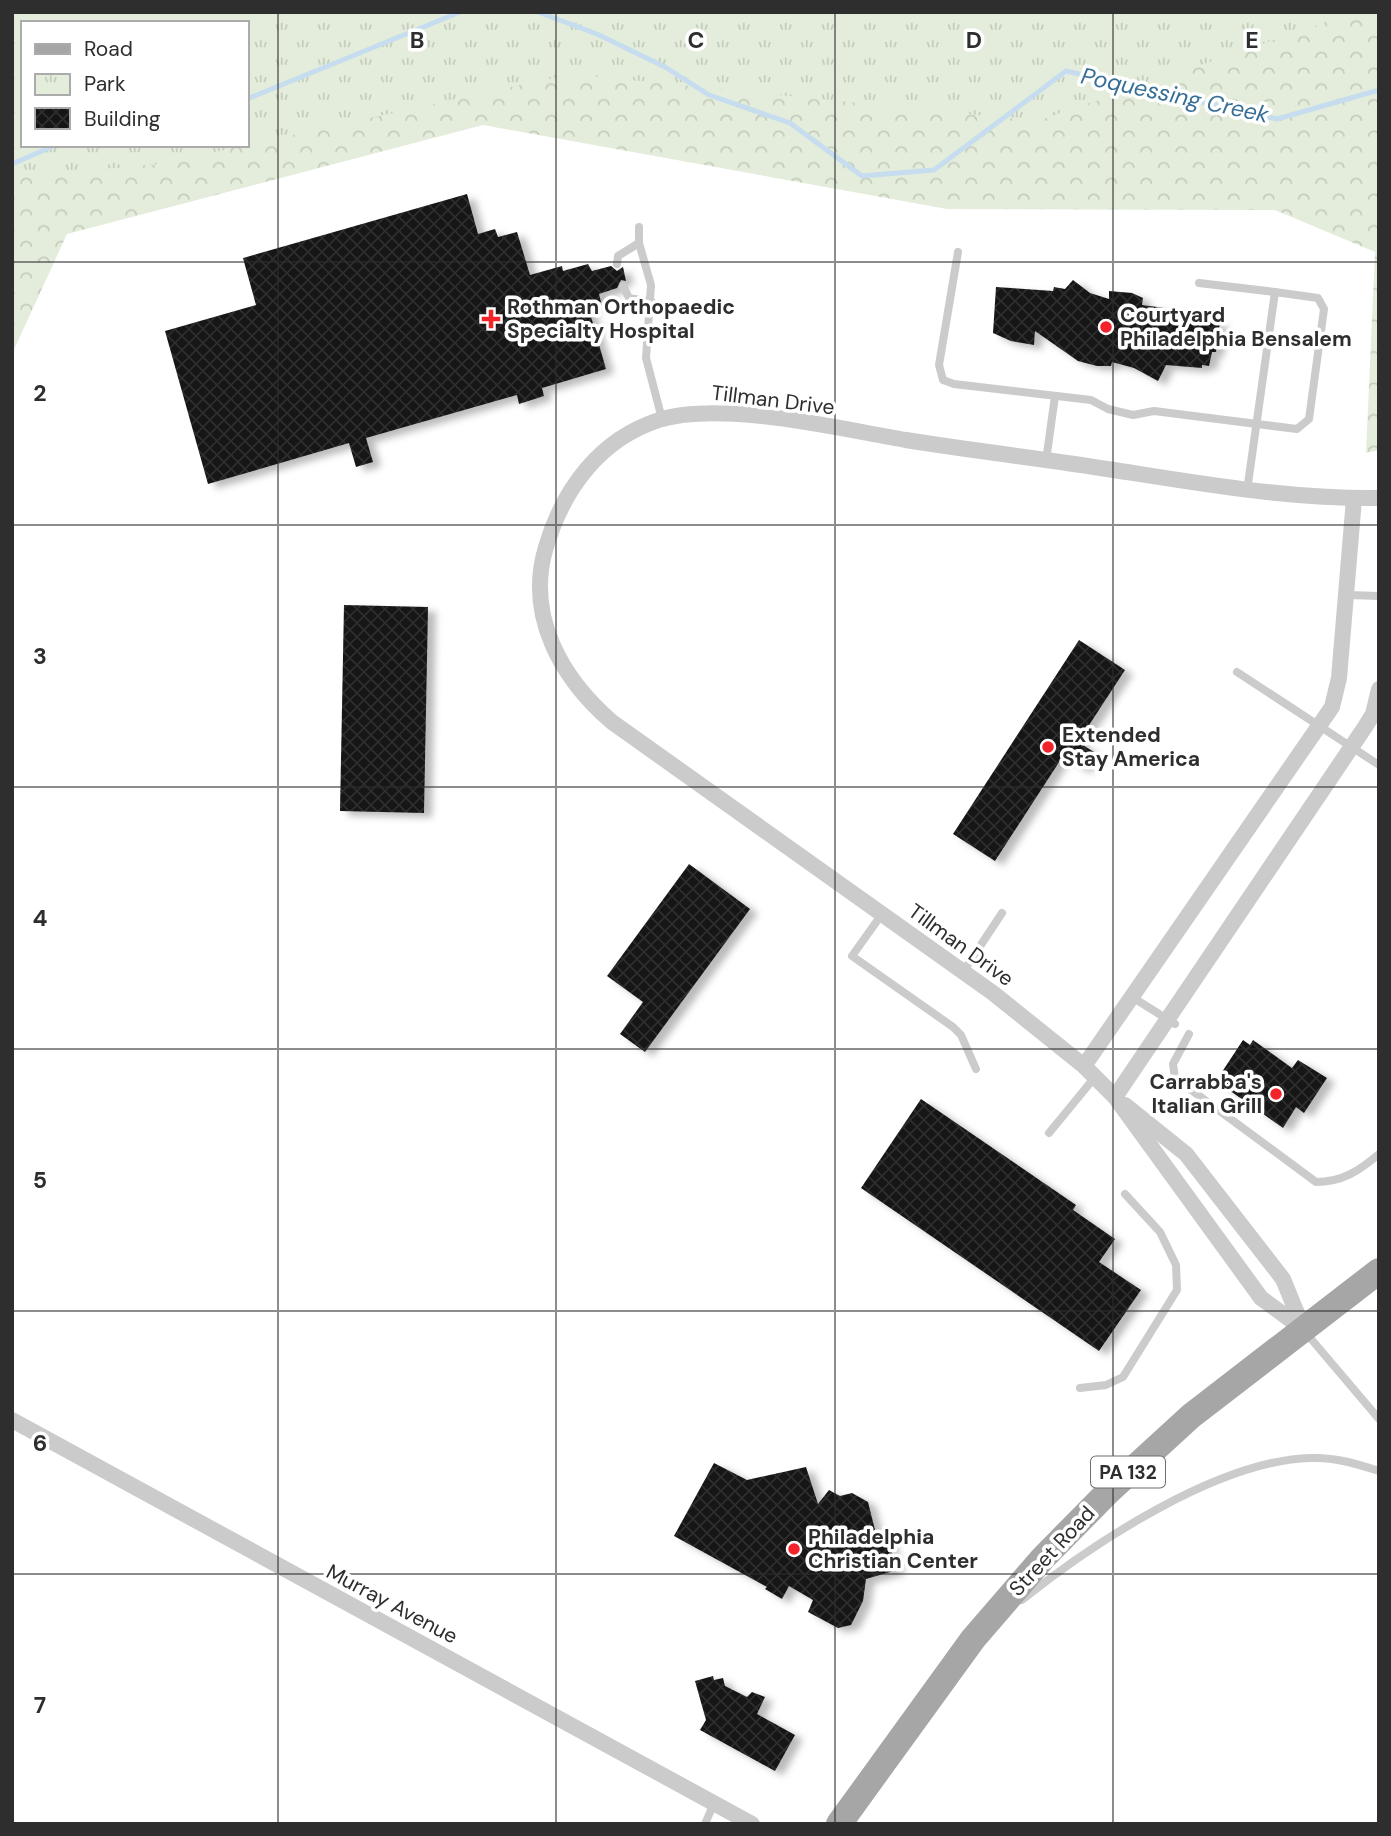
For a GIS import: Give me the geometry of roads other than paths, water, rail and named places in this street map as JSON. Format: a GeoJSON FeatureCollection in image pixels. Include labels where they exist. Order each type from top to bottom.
{"type":"FeatureCollection","features":[{"type":"Feature","properties":{"kind":"main road","name":"Street Road"},"geometry":{"type":"LineString","coordinates":[[839,1824],[973,1639],[1044,1558],[1141,1460],[1191,1416],[1379,1270]]}},
{"type":"Feature","properties":{"kind":"street","name":"Tillman Drive"},"geometry":{"type":"LineString","coordinates":[[1303,1329],[1283,1279],[1186,1154],[1115,1097],[1090,1072],[963,972],[612,722],[569,678],[554,652],[543,611],[541,574],[544,554],[557,513],[580,475],[625,436],[662,419],[693,413],[733,414],[1247,491],[1354,499],[1379,498]]}},
{"type":"Feature","properties":{"kind":"street"},"geometry":{"type":"LineString","coordinates":[[1090,1072],[1132,997],[1321,726],[1337,692],[1354,499]]}},
{"type":"Feature","properties":{"kind":"street"},"geometry":{"type":"LineString","coordinates":[[1115,1097],[1172,1021],[1373,714],[1379,689]]}},
{"type":"Feature","properties":{"kind":"street","name":"Tillman Drive"},"geometry":{"type":"LineString","coordinates":[[1115,1097],[1262,1298],[1303,1329]]}},
{"type":"Feature","properties":{"kind":"street","name":"Murray Avenue"},"geometry":{"type":"LineString","coordinates":[[12,1420],[752,1824]]}},
{"type":"Feature","properties":{"kind":"lane"},"geometry":{"type":"LineString","coordinates":[[639,227],[639,243],[651,285],[652,302],[646,358],[662,419]]}},
{"type":"Feature","properties":{"kind":"lane"},"geometry":{"type":"LineString","coordinates":[[617,264],[618,256],[639,243]]}},
{"type":"Feature","properties":{"kind":"lane"},"geometry":{"type":"LineString","coordinates":[[958,252],[939,365],[943,380],[954,384],[1091,400],[1119,413],[1154,411],[1297,429],[1309,419],[1324,309],[1318,298],[1199,283]]}},
{"type":"Feature","properties":{"kind":"lane"},"geometry":{"type":"LineString","coordinates":[[624,286],[629,298],[652,302]]}},
{"type":"Feature","properties":{"kind":"lane"},"geometry":{"type":"LineString","coordinates":[[1247,491],[1275,292]]}},
{"type":"Feature","properties":{"kind":"lane"},"geometry":{"type":"LineString","coordinates":[[1046,461],[1055,396]]}},
{"type":"Feature","properties":{"kind":"lane"},"geometry":{"type":"LineString","coordinates":[[1346,595],[1379,596]]}},
{"type":"Feature","properties":{"kind":"lane"},"geometry":{"type":"LineString","coordinates":[[1237,672],[1379,765]]}},
{"type":"Feature","properties":{"kind":"lane"},"geometry":{"type":"LineString","coordinates":[[963,972],[1002,913]]}},
{"type":"Feature","properties":{"kind":"lane"},"geometry":{"type":"LineString","coordinates":[[882,914],[852,956],[953,1027],[961,1035],[976,1069]]}},
{"type":"Feature","properties":{"kind":"lane"},"geometry":{"type":"LineString","coordinates":[[1132,997],[1172,1021]]}},
{"type":"Feature","properties":{"kind":"lane"},"geometry":{"type":"LineString","coordinates":[[1189,1034],[1173,1063],[1175,1078],[1317,1182],[1336,1182],[1363,1167],[1379,1154]]}},
{"type":"Feature","properties":{"kind":"lane"},"geometry":{"type":"LineString","coordinates":[[1049,1133],[1090,1072]]}},
{"type":"Feature","properties":{"kind":"lane"},"geometry":{"type":"LineString","coordinates":[[1080,1388],[1106,1385],[1123,1377],[1177,1290],[1175,1265],[1160,1232],[1125,1194]]}},
{"type":"Feature","properties":{"kind":"lane"},"geometry":{"type":"LineString","coordinates":[[1303,1329],[1379,1418]]}},
{"type":"Feature","properties":{"kind":"lane"},"geometry":{"type":"LineString","coordinates":[[973,1639],[1069,1564],[1158,1511],[1243,1470],[1272,1462],[1313,1458],[1336,1459],[1379,1471]]}},
{"type":"Feature","properties":{"kind":"lane"},"geometry":{"type":"LineString","coordinates":[[705,1824],[714,1802]]}},
{"type":"Feature","properties":{"kind":"waterway","name":"Poquessing Creek"},"geometry":{"type":"LineString","coordinates":[[248,99],[460,12]]}},
{"type":"Feature","properties":{"kind":"waterway","name":"Poquessing Creek"},"geometry":{"type":"LineString","coordinates":[[538,12],[597,34],[665,67],[709,95],[790,123],[862,176],[934,170],[1066,71],[1277,119],[1379,90]]}},
{"type":"Feature","properties":{"kind":"waterway","name":"Poquessing Creek"},"geometry":{"type":"LineString","coordinates":[[12,164],[51,147]]}},
{"type":"Feature","properties":{"kind":"place","name":"Rothman Orthopaedic Specialty Hospital"},"geometry":{"type":"Point","coordinates":[491,319]}},
{"type":"Feature","properties":{"kind":"place","name":"Courtyard Philadelphia Bensalem"},"geometry":{"type":"Point","coordinates":[1106,327]}},
{"type":"Feature","properties":{"kind":"place","name":"Extended Stay America"},"geometry":{"type":"Point","coordinates":[1048,747]}},
{"type":"Feature","properties":{"kind":"place","name":"Carrabba's Italian Grill"},"geometry":{"type":"Point","coordinates":[1276,1094]}},
{"type":"Feature","properties":{"kind":"place","name":"Philadelphia Christian Center"},"geometry":{"type":"Point","coordinates":[794,1549]}}]}
